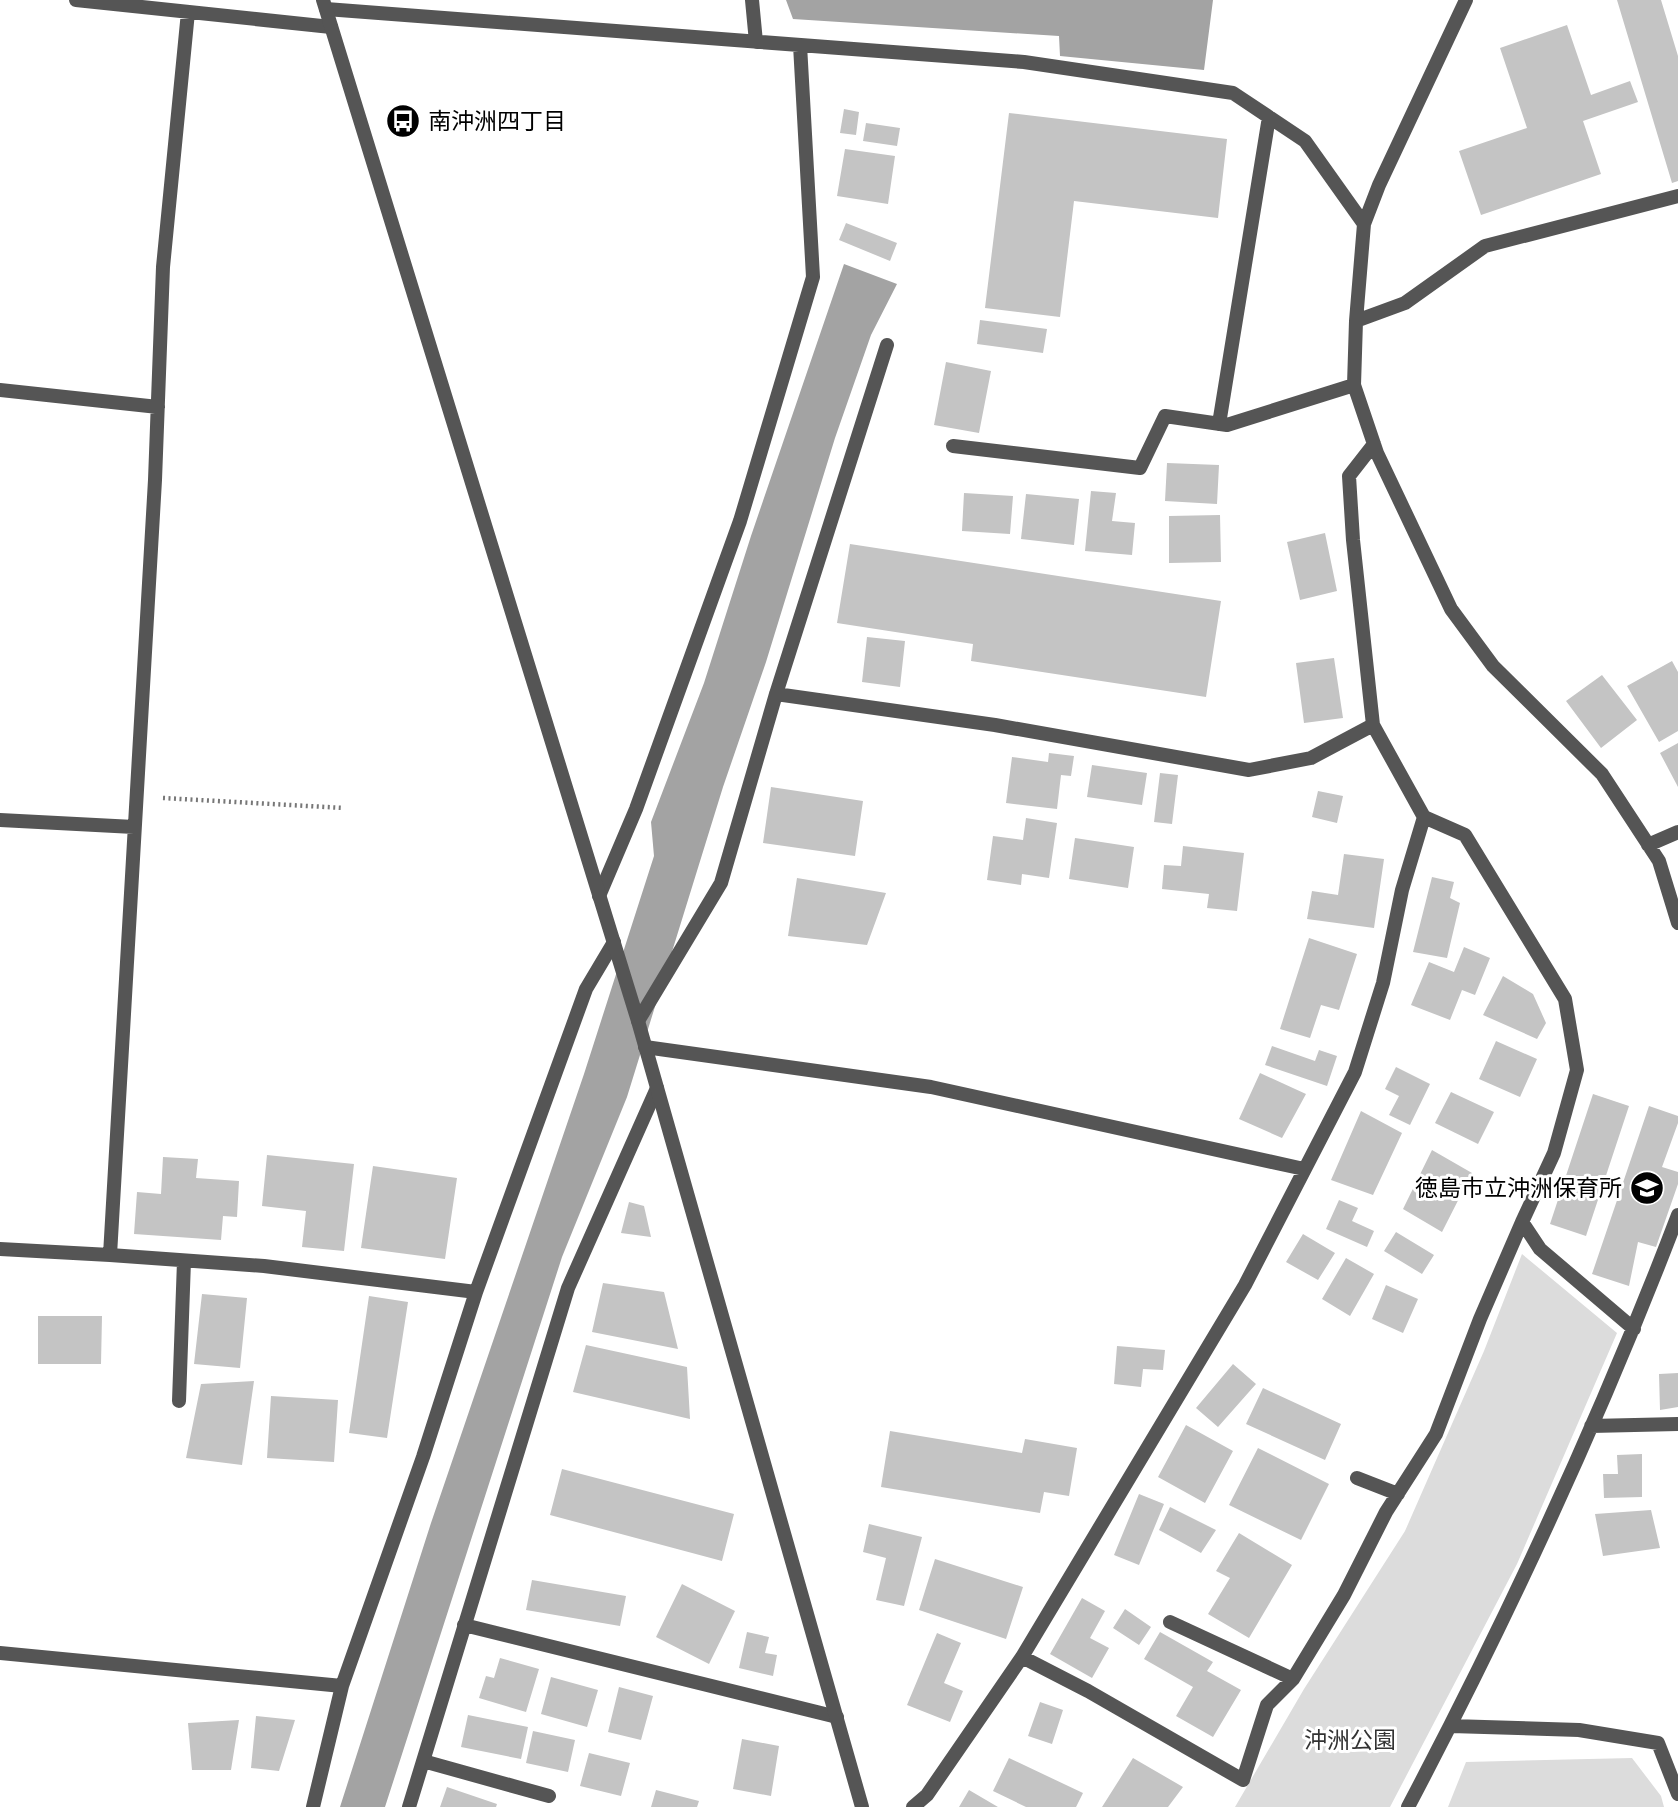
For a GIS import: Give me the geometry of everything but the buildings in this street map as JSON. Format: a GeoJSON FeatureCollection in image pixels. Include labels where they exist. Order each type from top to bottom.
{"type":"FeatureCollection","features":[{"type":"Feature","properties":{"kind":"street"},"geometry":{"type":"LineString","coordinates":[[76,0],[331,27]]}},
{"type":"Feature","properties":{"kind":"street"},"geometry":{"type":"LineString","coordinates":[[752,0],[756,42]]}},
{"type":"Feature","properties":{"kind":"street"},"geometry":{"type":"LineString","coordinates":[[1466,0],[1379,185],[1364,224],[1354,385],[1374,444],[1451,609],[1493,666],[1602,774],[1659,861],[1678,923]]}},
{"type":"Feature","properties":{"kind":"street"},"geometry":{"type":"LineString","coordinates":[[862,1807],[638,1021],[325,5],[1024,62],[1233,93],[1305,141],[1364,224]]}},
{"type":"Feature","properties":{"kind":"street"},"geometry":{"type":"LineString","coordinates":[[110,1255],[158,407],[163,267],[188,12]]}},
{"type":"Feature","properties":{"kind":"street"},"geometry":{"type":"LineString","coordinates":[[599,896],[636,809],[740,520],[813,277],[800,45]]}},
{"type":"Feature","properties":{"kind":"street"},"geometry":{"type":"LineString","coordinates":[[1219,424],[1269,117]]}},
{"type":"Feature","properties":{"kind":"street"},"geometry":{"type":"LineString","coordinates":[[1356,321],[1405,303],[1485,246],[1678,196]]}},
{"type":"Feature","properties":{"kind":"street"},"geometry":{"type":"LineString","coordinates":[[638,1021],[721,883],[776,694],[887,345]]}},
{"type":"Feature","properties":{"kind":"street"},"geometry":{"type":"LineString","coordinates":[[953,446],[1140,468],[1165,416],[1227,425],[1354,385]]}},
{"type":"Feature","properties":{"kind":"street"},"geometry":{"type":"LineString","coordinates":[[0,390],[158,407]]}},
{"type":"Feature","properties":{"kind":"street"},"geometry":{"type":"LineString","coordinates":[[1023,1657],[1243,1780],[1267,1705],[1293,1679],[1343,1595],[1386,1512],[1436,1434],[1480,1319],[1554,1153],[1577,1070],[1566,999],[1465,835],[1424,817],[1373,725],[1353,540],[1349,476],[1374,444]]}},
{"type":"Feature","properties":{"kind":"street"},"geometry":{"type":"LineString","coordinates":[[776,694],[995,725],[1249,770],[1311,758],[1373,725]]}},
{"type":"Feature","properties":{"kind":"street"},"geometry":{"type":"LineString","coordinates":[[913,1807],[927,1795],[1023,1657],[1245,1285],[1356,1072],[1383,983],[1402,890],[1424,817]]}},
{"type":"Feature","properties":{"kind":"street"},"geometry":{"type":"LineString","coordinates":[[0,820],[134,827]]}},
{"type":"Feature","properties":{"kind":"street"},"geometry":{"type":"LineString","coordinates":[[1648,845],[1678,832]]}},
{"type":"Feature","properties":{"kind":"street"},"geometry":{"type":"LineString","coordinates":[[313,1807],[342,1686],[423,1457],[476,1292],[586,989],[614,943]]}},
{"type":"Feature","properties":{"kind":"street"},"geometry":{"type":"LineString","coordinates":[[645,1048],[931,1087],[1304,1170]]}},
{"type":"Feature","properties":{"kind":"street"},"geometry":{"type":"LineString","coordinates":[[410,1807],[568,1288],[657,1088]]}},
{"type":"Feature","properties":{"kind":"street"},"geometry":{"type":"LineString","coordinates":[[1408,1807],[1525,1575],[1634,1329],[1678,1214]]}},
{"type":"Feature","properties":{"kind":"street"},"geometry":{"type":"LineString","coordinates":[[1522,1222],[1540,1250],[1634,1329]]}},
{"type":"Feature","properties":{"kind":"street"},"geometry":{"type":"LineString","coordinates":[[0,1249],[264,1266],[476,1292]]}},
{"type":"Feature","properties":{"kind":"street"},"geometry":{"type":"LineString","coordinates":[[179,1401],[184,1261]]}},
{"type":"Feature","properties":{"kind":"street"},"geometry":{"type":"LineString","coordinates":[[1591,1426],[1678,1424]]}},
{"type":"Feature","properties":{"kind":"street"},"geometry":{"type":"LineString","coordinates":[[1357,1478],[1398,1494]]}},
{"type":"Feature","properties":{"kind":"street"},"geometry":{"type":"LineString","coordinates":[[1170,1622],[1293,1679]]}},
{"type":"Feature","properties":{"kind":"street"},"geometry":{"type":"LineString","coordinates":[[464,1625],[837,1717]]}},
{"type":"Feature","properties":{"kind":"street"},"geometry":{"type":"LineString","coordinates":[[0,1653],[342,1686]]}},
{"type":"Feature","properties":{"kind":"street"},"geometry":{"type":"LineString","coordinates":[[1451,1726],[1579,1730],[1658,1743],[1678,1794]]}},
{"type":"Feature","properties":{"kind":"street"},"geometry":{"type":"LineString","coordinates":[[423,1761],[549,1796]]}},
{"type":"Feature","properties":{"kind":"path"},"geometry":{"type":"LineString","coordinates":[[136,797],[344,808]]}},
{"type":"Feature","properties":{"kind":"green space","name":"沖洲公園"},"geometry":{"type":"Polygon","coordinates":[[[1522,1254],[1617,1333],[1517,1564],[1390,1807],[1235,1807],[1304,1689],[1405,1531],[1484,1351],[1522,1254]]]}},
{"type":"Feature","properties":{"kind":"green space"},"geometry":{"type":"Polygon","coordinates":[[[1632,1758],[1661,1796],[1664,1807],[1448,1807],[1466,1762],[1632,1758]]]}},
{"type":"Feature","properties":{"kind":"shaded area"},"geometry":{"type":"Polygon","coordinates":[[[786,0],[1213,0],[1204,70],[1060,56],[1059,36],[793,19],[786,0]]]}},
{"type":"Feature","properties":{"kind":"shaded area"},"geometry":{"type":"Polygon","coordinates":[[[844,264],[897,284],[871,335],[835,438],[627,1097],[562,1257],[385,1807],[340,1807],[431,1523],[584,1074],[654,856],[651,822],[704,683],[844,264]]]}},
{"type":"Feature","properties":{"kind":"place","name":"南沖洲四丁目"},"geometry":{"type":"Point","coordinates":[403,121]}},
{"type":"Feature","properties":{"kind":"place","name":"徳島市立沖洲保育所"},"geometry":{"type":"Point","coordinates":[1647,1188]}}]}
